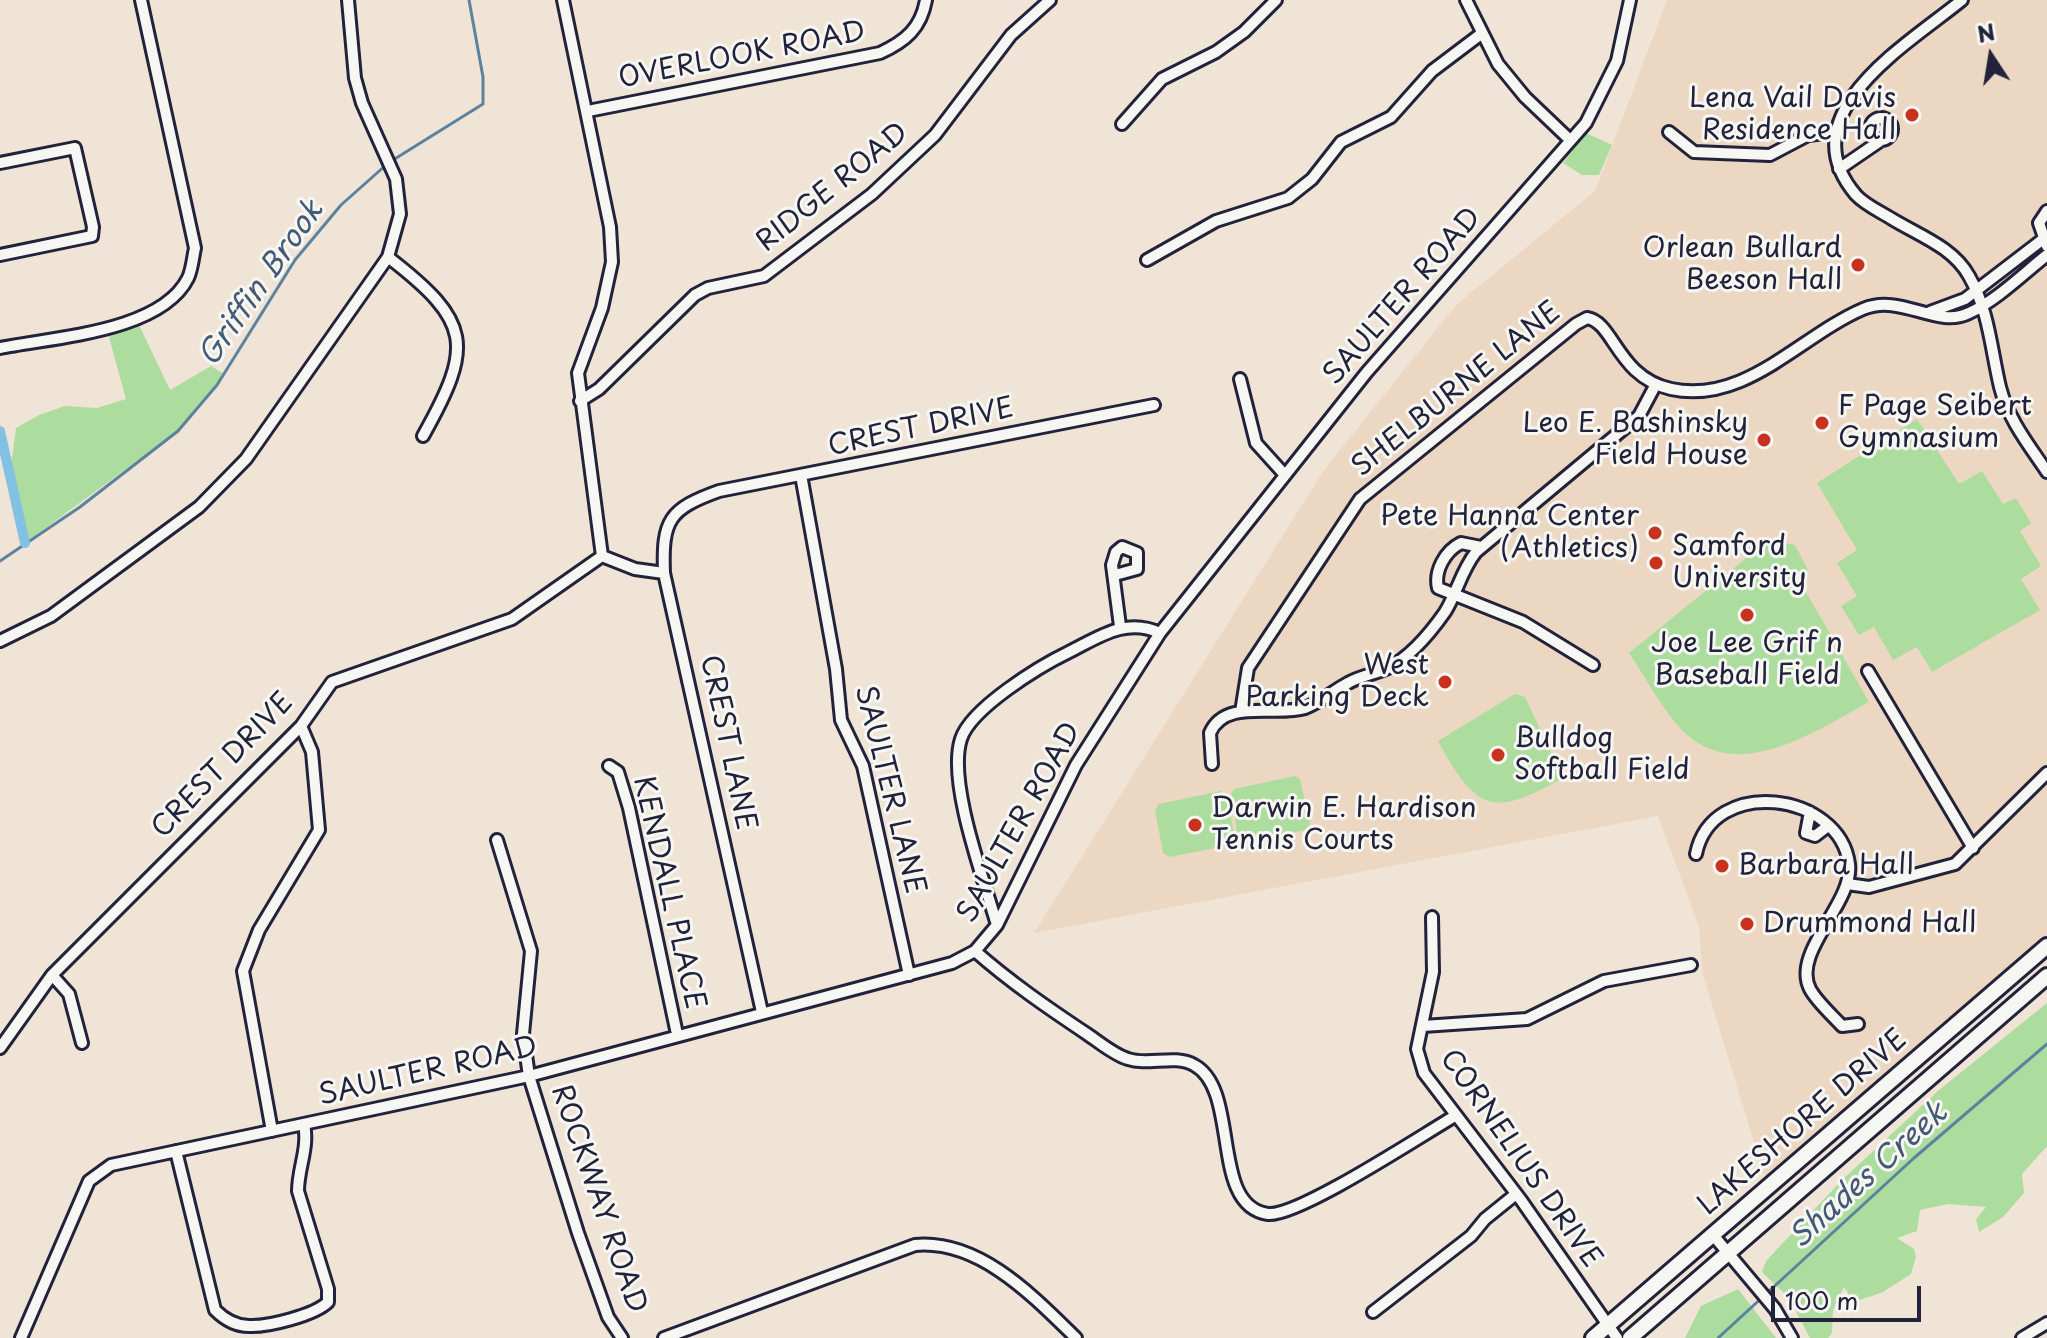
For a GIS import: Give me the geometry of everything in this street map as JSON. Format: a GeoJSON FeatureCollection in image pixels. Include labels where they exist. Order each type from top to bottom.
{"type":"FeatureCollection","features":[{"type":"Feature","properties":{"kind":"main road","name":"LAKESHORE DRIVE"},"geometry":{"type":"LineString","coordinates":[[1593,1338],[2047,946]]}},
{"type":"Feature","properties":{"kind":"main road","name":"LAKESHORE DRIVE"},"geometry":{"type":"LineString","coordinates":[[1630,1338],[2047,976]]}},
{"type":"Feature","properties":{"kind":"street"},"geometry":{"type":"LineString","coordinates":[[0,348],[137,320],[160,310],[189,276],[195,248],[141,0]]}},
{"type":"Feature","properties":{"kind":"street"},"geometry":{"type":"LineString","coordinates":[[0,641],[51,616],[199,507],[246,459],[388,257],[400,214],[393,171],[362,103],[355,78],[348,0]]}},
{"type":"Feature","properties":{"kind":"street"},"geometry":{"type":"LineString","coordinates":[[563,0],[610,227],[612,262],[602,308],[578,373],[602,556],[635,569],[664,573]]}},
{"type":"Feature","properties":{"kind":"street","name":"OVERLOOK ROAD"},"geometry":{"type":"LineString","coordinates":[[588,111],[880,53],[901,43],[914,30],[923,18],[926,0]]}},
{"type":"Feature","properties":{"kind":"street","name":"RIDGE ROAD"},"geometry":{"type":"LineString","coordinates":[[580,401],[599,389],[695,295],[708,288],[764,276],[872,194],[935,135],[1011,35],[1050,0]]}},
{"type":"Feature","properties":{"kind":"street"},"geometry":{"type":"LineString","coordinates":[[1122,124],[1162,79],[1216,52],[1244,32],[1276,0]]}},
{"type":"Feature","properties":{"kind":"street"},"geometry":{"type":"LineString","coordinates":[[1466,0],[1498,64],[1525,97],[1569,139]]}},
{"type":"Feature","properties":{"kind":"street","name":"SAULTER ROAD"},"geometry":{"type":"LineString","coordinates":[[21,1338],[89,1181],[111,1165],[529,1076],[952,963],[975,951],[997,925],[1076,765],[1160,633],[1367,372],[1586,123],[1617,61],[1630,0]]}},
{"type":"Feature","properties":{"kind":"street"},"geometry":{"type":"LineString","coordinates":[[1962,0],[1854,90],[1834,132],[1839,169],[1858,197],[1957,260],[1982,306],[2000,389],[2012,420],[2047,472]]}},
{"type":"Feature","properties":{"kind":"street"},"geometry":{"type":"LineString","coordinates":[[1147,260],[1216,221],[1288,198],[1312,179],[1341,142],[1391,117],[1432,71],[1481,34]]}},
{"type":"Feature","properties":{"kind":"street"},"geometry":{"type":"LineString","coordinates":[[1839,169],[1891,131],[1885,119],[1874,120],[1864,149]]}},
{"type":"Feature","properties":{"kind":"street"},"geometry":{"type":"LineString","coordinates":[[1870,130],[1875,139],[1883,139]]}},
{"type":"Feature","properties":{"kind":"street"},"geometry":{"type":"LineString","coordinates":[[1669,132],[1694,152],[1770,155],[1808,135],[1834,132]]}},
{"type":"Feature","properties":{"kind":"street"},"geometry":{"type":"LineString","coordinates":[[0,163],[75,148],[92,236],[0,255]]}},
{"type":"Feature","properties":{"kind":"street"},"geometry":{"type":"LineString","coordinates":[[1930,312],[1953,305],[1976,292],[2045,243],[2039,223],[2047,211]]}},
{"type":"Feature","properties":{"kind":"street"},"geometry":{"type":"LineString","coordinates":[[1212,764],[1209,742],[1212,727],[1222,718],[1241,712],[1295,711],[1309,707],[1346,684],[1391,666],[1429,633],[1452,597],[1465,565],[1481,547],[1639,416],[1656,384],[1693,391],[1726,388],[1746,380],[1829,326],[1870,306],[1898,305],[1955,317],[1982,306],[2047,255]]}},
{"type":"Feature","properties":{"kind":"street"},"geometry":{"type":"LineString","coordinates":[[388,257],[433,295],[458,333],[458,363],[451,387],[423,436]]}},
{"type":"Feature","properties":{"kind":"street","name":"SHELBURNE LANE"},"geometry":{"type":"LineString","coordinates":[[1241,712],[1248,668],[1360,499],[1576,324],[1587,318],[1599,322],[1623,360],[1638,375],[1656,384]]}},
{"type":"Feature","properties":{"kind":"street"},"geometry":{"type":"LineString","coordinates":[[1240,379],[1256,443],[1284,474]]}},
{"type":"Feature","properties":{"kind":"street","name":"CREST DRIVE"},"geometry":{"type":"LineString","coordinates":[[698,499],[801,475],[1154,405]]}},
{"type":"Feature","properties":{"kind":"street","name":"SAULTER LANE"},"geometry":{"type":"LineString","coordinates":[[801,475],[836,669],[841,720],[863,766],[909,975]]}},
{"type":"Feature","properties":{"kind":"street","name":"CREST LANE"},"geometry":{"type":"LineString","coordinates":[[698,499],[675,513],[666,527],[664,573],[762,1012]]}},
{"type":"Feature","properties":{"kind":"street"},"geometry":{"type":"LineString","coordinates":[[1481,547],[1461,543],[1445,556],[1436,582],[1438,588],[1452,597],[1486,605],[1523,622],[1593,665]]}},
{"type":"Feature","properties":{"kind":"street"},"geometry":{"type":"LineString","coordinates":[[1115,575],[1137,569],[1139,561],[1130,548],[1122,547],[1116,552],[1112,565],[1120,626]]}},
{"type":"Feature","properties":{"kind":"street","name":"CREST DRIVE"},"geometry":{"type":"LineString","coordinates":[[0,1048],[52,975],[301,726],[332,682],[512,619],[602,556]]}},
{"type":"Feature","properties":{"kind":"street"},"geometry":{"type":"LineString","coordinates":[[997,925],[957,774],[961,739],[975,717],[1042,665],[1120,626],[1148,627],[1160,633]]}},
{"type":"Feature","properties":{"kind":"street"},"geometry":{"type":"LineString","coordinates":[[1868,671],[1973,848]]}},
{"type":"Feature","properties":{"kind":"street"},"geometry":{"type":"LineString","coordinates":[[272,1131],[243,971],[259,930],[319,830],[312,752],[301,726]]}},
{"type":"Feature","properties":{"kind":"street","name":"KENDALL PLACE"},"geometry":{"type":"LineString","coordinates":[[609,766],[618,772],[629,808],[677,1034]]}},
{"type":"Feature","properties":{"kind":"street"},"geometry":{"type":"LineString","coordinates":[[1847,884],[1869,887],[1955,864],[2047,773]]}},
{"type":"Feature","properties":{"kind":"street"},"geometry":{"type":"LineString","coordinates":[[1696,854],[1705,827],[1740,804],[1763,801],[1810,812],[1828,826],[1847,853],[1847,884],[1814,947],[1807,970],[1809,988],[1842,1026],[1858,1024]]}},
{"type":"Feature","properties":{"kind":"street"},"geometry":{"type":"LineString","coordinates":[[1810,812],[1806,833],[1815,836],[1828,826]]}},
{"type":"Feature","properties":{"kind":"street","name":"ROCKWAY ROAD"},"geometry":{"type":"LineString","coordinates":[[497,840],[531,951],[523,1034],[529,1076],[578,1233],[608,1317],[622,1338]]}},
{"type":"Feature","properties":{"kind":"street","name":"CORNELIUS DRIVE"},"geometry":{"type":"LineString","coordinates":[[1432,917],[1433,972],[1418,1060],[1455,1116],[1516,1194],[1617,1338]]}},
{"type":"Feature","properties":{"kind":"street"},"geometry":{"type":"LineString","coordinates":[[975,951],[1015,986],[1125,1059],[1193,1064],[1208,1076],[1237,1189],[1243,1199],[1263,1213],[1294,1209],[1455,1116]]}},
{"type":"Feature","properties":{"kind":"street"},"geometry":{"type":"LineString","coordinates":[[1423,1026],[1527,1019],[1604,981],[1691,965]]}},
{"type":"Feature","properties":{"kind":"street"},"geometry":{"type":"LineString","coordinates":[[52,975],[69,994],[82,1043]]}},
{"type":"Feature","properties":{"kind":"street"},"geometry":{"type":"LineString","coordinates":[[176,1151],[215,1310],[226,1320],[250,1327],[297,1318],[320,1310],[328,1302],[328,1289],[298,1191],[298,1176],[307,1141],[304,1124]]}},
{"type":"Feature","properties":{"kind":"street"},"geometry":{"type":"LineString","coordinates":[[1373,1312],[1471,1236],[1485,1219],[1516,1194]]}},
{"type":"Feature","properties":{"kind":"street"},"geometry":{"type":"LineString","coordinates":[[1713,1235],[1775,1309],[1792,1338]]}},
{"type":"Feature","properties":{"kind":"street"},"geometry":{"type":"LineString","coordinates":[[664,1338],[915,1245],[937,1243],[979,1258],[1043,1306],[1076,1338]]}},
{"type":"Feature","properties":{"kind":"street"},"geometry":{"type":"LineString","coordinates":[[2022,1338],[2047,1323]]}},
{"type":"Feature","properties":{"kind":"shaded area","name":"Samford University"},"geometry":{"type":"Polygon","coordinates":[[[1667,0],[2047,0],[2047,946],[1768,1188],[1703,975],[1699,927],[1658,816],[1034,933],[1324,470],[1456,305],[1595,191],[1667,0]]]}},
{"type":"Feature","properties":{"kind":"green space"},"geometry":{"type":"Polygon","coordinates":[[[1586,133],[1612,145],[1599,175],[1582,175],[1563,163],[1586,133]]]}},
{"type":"Feature","properties":{"kind":"green space"},"geometry":{"type":"Polygon","coordinates":[[[139,325],[170,390],[211,366],[224,374],[178,431],[25,543],[9,480],[16,428],[39,415],[65,406],[97,408],[126,399],[107,330],[139,325]]]}},
{"type":"Feature","properties":{"kind":"green space"},"geometry":{"type":"Polygon","coordinates":[[[1917,419],[1959,484],[1982,471],[2003,504],[2016,498],[2031,523],[2020,531],[2041,566],[2021,579],[2040,610],[1932,672],[1917,647],[1893,660],[1874,627],[1859,635],[1841,606],[1857,596],[1837,563],[1857,550],[1817,483],[1917,419]]]}},
{"type":"Feature","properties":{"kind":"green space","name":"Joe Lee Grif n Baseball Field"},"geometry":{"type":"Polygon","coordinates":[[[1765,539],[1795,545],[1808,570],[1798,578],[1869,702],[1776,748],[1751,753],[1727,753],[1704,746],[1682,730],[1660,703],[1629,653],[1750,555],[1747,548],[1765,539]]]}},
{"type":"Feature","properties":{"kind":"green space","name":"Bulldog Softball Field"},"geometry":{"type":"Polygon","coordinates":[[[1515,694],[1525,697],[1563,778],[1519,799],[1489,801],[1476,795],[1464,783],[1438,741],[1515,694]]]}},
{"type":"Feature","properties":{"kind":"green space","name":"Darwin E. Hardison Tennis Courts"},"geometry":{"type":"Polygon","coordinates":[[[1295,776],[1300,779],[1310,825],[1306,830],[1243,842],[1238,838],[1231,794],[1234,789],[1295,776]]]}},
{"type":"Feature","properties":{"kind":"green space","name":"Darwin E. Hardison Tennis Courts"},"geometry":{"type":"Polygon","coordinates":[[[1221,791],[1227,795],[1235,840],[1231,845],[1170,857],[1163,853],[1155,810],[1159,804],[1221,791]]]}},
{"type":"Feature","properties":{"kind":"green space"},"geometry":{"type":"Polygon","coordinates":[[[2047,1003],[2047,1146],[2022,1174],[2024,1193],[2003,1217],[1979,1232],[1976,1219],[1986,1207],[1948,1204],[1920,1210],[1917,1231],[1897,1238],[1914,1249],[1916,1257],[1911,1274],[1883,1292],[1854,1302],[1844,1287],[1833,1310],[1832,1333],[1828,1338],[1810,1338],[1789,1298],[1762,1272],[1766,1261],[1843,1179],[1939,1090],[2047,1003]]]}},
{"type":"Feature","properties":{"kind":"green space"},"geometry":{"type":"Polygon","coordinates":[[[1738,1289],[1776,1338],[1685,1338],[1701,1306],[1738,1289]]]}},
{"type":"Feature","properties":{"kind":"waterway","name":"Griffin Brook"},"geometry":{"type":"LineString","coordinates":[[393,160],[483,104],[483,77],[469,0]]}},
{"type":"Feature","properties":{"kind":"waterway","name":"Griffin Brook"},"geometry":{"type":"LineString","coordinates":[[0,561],[80,507],[178,431],[217,385],[295,260],[341,205],[386,165]]}},
{"type":"Feature","properties":{"kind":"waterway"},"geometry":{"type":"LineString","coordinates":[[0,431],[25,543]]}},
{"type":"Feature","properties":{"kind":"waterway","name":"Shades Creek"},"geometry":{"type":"LineString","coordinates":[[1718,1338],[1914,1158],[2047,1044]]}},
{"type":"Feature","properties":{"kind":"place","name":"Lena Vail Davis Residence Hall"},"geometry":{"type":"Point","coordinates":[1912,115]}},
{"type":"Feature","properties":{"kind":"place","name":"Orlean Bullard Beeson Hall"},"geometry":{"type":"Point","coordinates":[1858,265]}},
{"type":"Feature","properties":{"kind":"place","name":"F Page Seibert Gymnasium"},"geometry":{"type":"Point","coordinates":[1822,423]}},
{"type":"Feature","properties":{"kind":"place","name":"Leo E. Bashinsky Field House"},"geometry":{"type":"Point","coordinates":[1764,440]}},
{"type":"Feature","properties":{"kind":"place","name":"Pete Hanna Center (Athletics)"},"geometry":{"type":"Point","coordinates":[1655,533]}},
{"type":"Feature","properties":{"kind":"place","name":"Samford University"},"geometry":{"type":"Point","coordinates":[1656,563]}},
{"type":"Feature","properties":{"kind":"place","name":"Joe Lee Grif n Baseball Field"},"geometry":{"type":"Point","coordinates":[1747,615]}},
{"type":"Feature","properties":{"kind":"place","name":"West Parking Deck"},"geometry":{"type":"Point","coordinates":[1445,682]}},
{"type":"Feature","properties":{"kind":"place","name":"Bulldog Softball Field"},"geometry":{"type":"Point","coordinates":[1498,755]}},
{"type":"Feature","properties":{"kind":"place","name":"Darwin E. Hardison Tennis Courts"},"geometry":{"type":"Point","coordinates":[1195,825]}},
{"type":"Feature","properties":{"kind":"place","name":"Barbara Hall"},"geometry":{"type":"Point","coordinates":[1722,866]}},
{"type":"Feature","properties":{"kind":"place","name":"Drummond Hall"},"geometry":{"type":"Point","coordinates":[1747,924]}}]}
